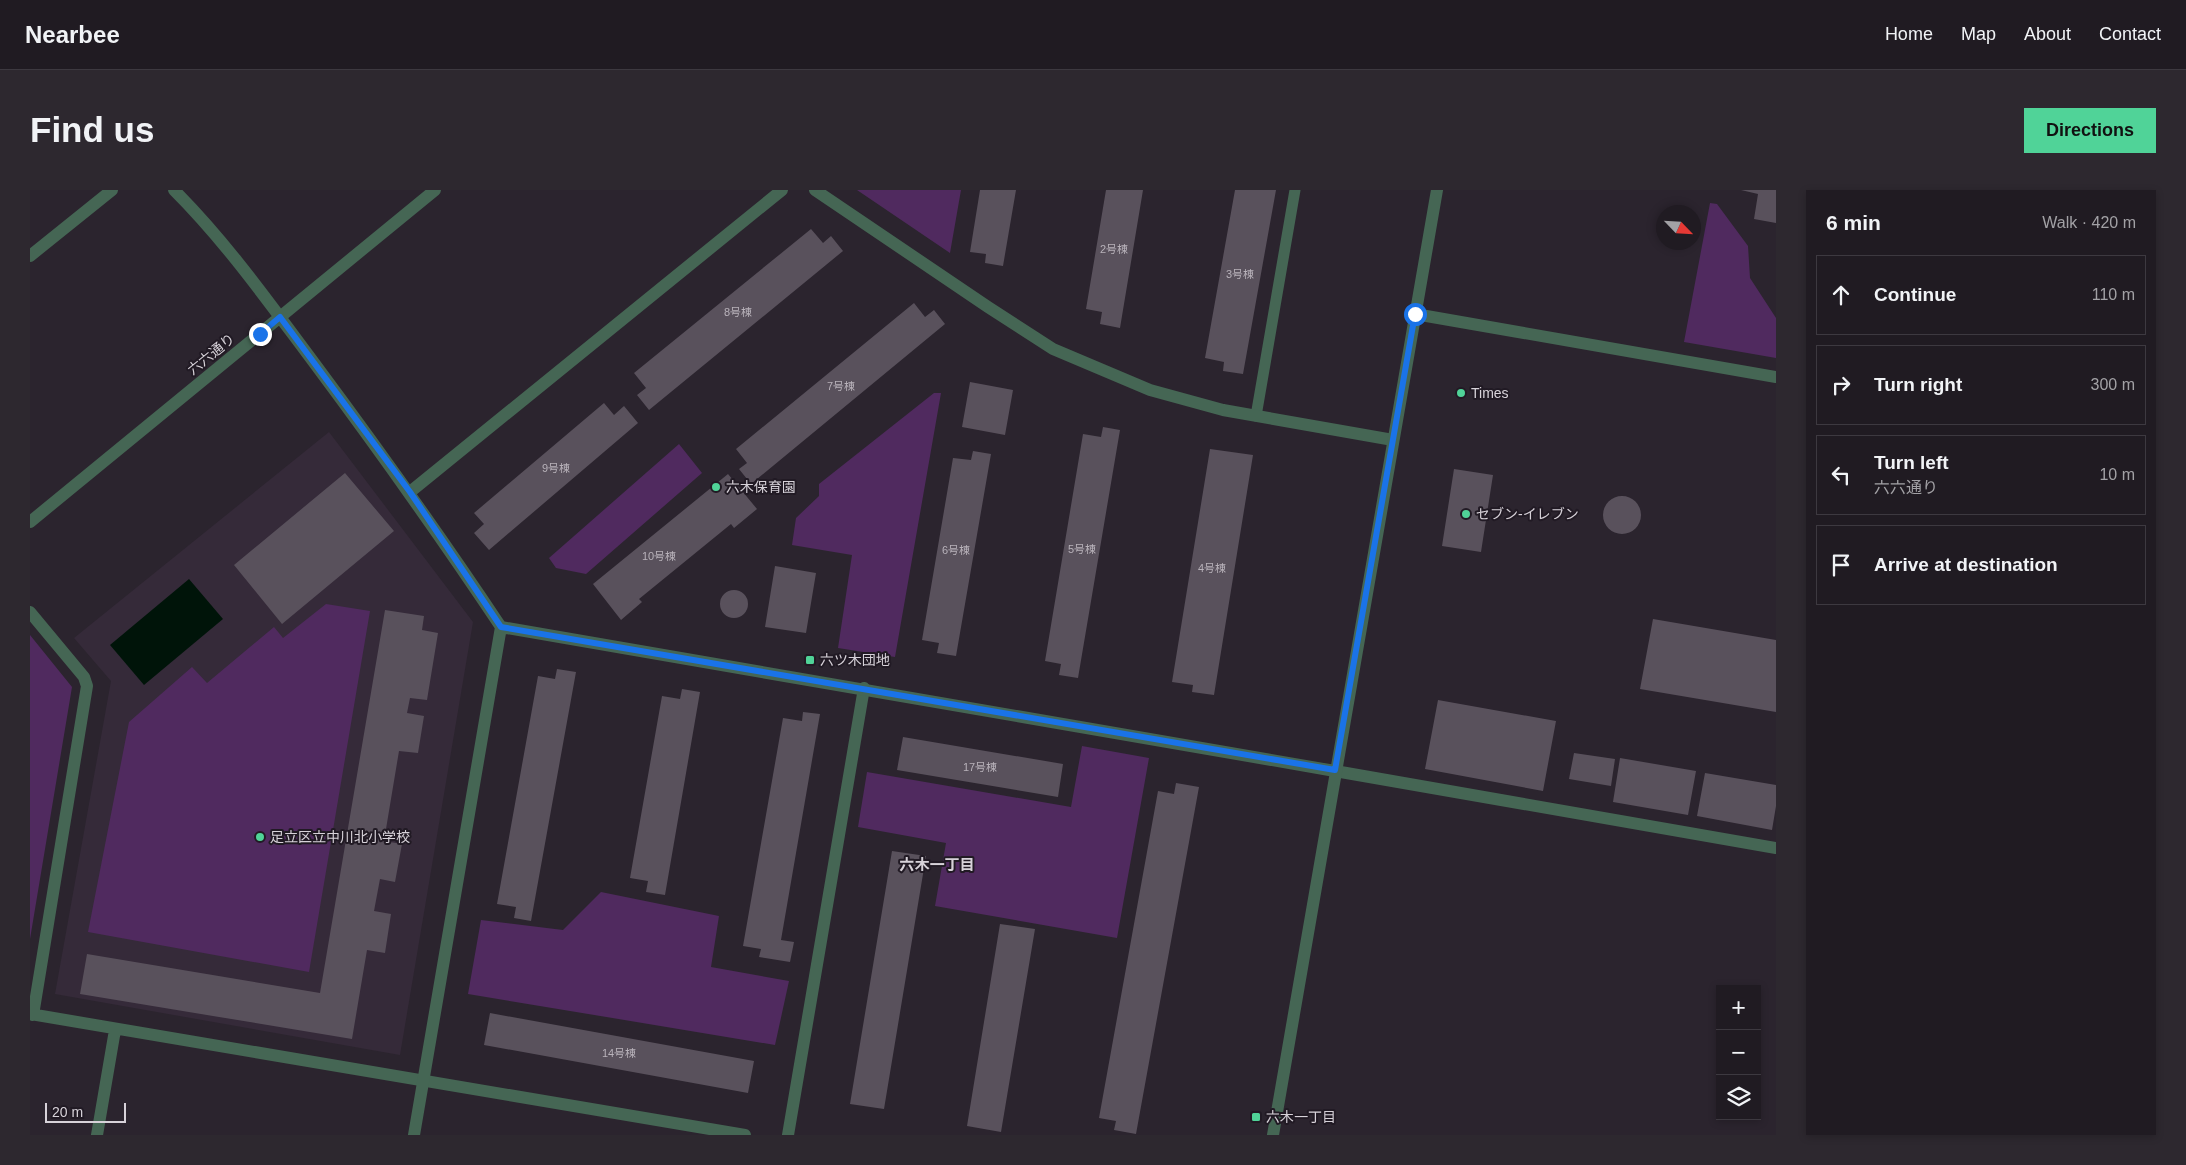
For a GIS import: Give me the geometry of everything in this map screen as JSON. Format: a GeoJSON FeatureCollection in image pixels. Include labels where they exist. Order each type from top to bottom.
{"type":"FeatureCollection","features":[{"type":"Feature","properties":{"kind":"street"},"geometry":{"type":"LineString","coordinates":[[30,256],[112,190]]}},
{"type":"Feature","properties":{"kind":"street"},"geometry":{"type":"LineString","coordinates":[[174,190],[206,224],[280,317],[410,492],[501,627],[414,1135]]}},
{"type":"Feature","properties":{"kind":"street","name":"六六通り"},"geometry":{"type":"LineString","coordinates":[[30,522],[435,190]]}},
{"type":"Feature","properties":{"kind":"street"},"geometry":{"type":"LineString","coordinates":[[410,492],[782,190]]}},
{"type":"Feature","properties":{"kind":"street"},"geometry":{"type":"LineString","coordinates":[[815,190],[988,308],[1053,348],[1150,390],[1223,410],[1393,440]]}},
{"type":"Feature","properties":{"kind":"street"},"geometry":{"type":"LineString","coordinates":[[1272,1135],[1437,190]]}},
{"type":"Feature","properties":{"kind":"street"},"geometry":{"type":"LineString","coordinates":[[1415,314],[1776,377]]}},
{"type":"Feature","properties":{"kind":"street"},"geometry":{"type":"LineString","coordinates":[[30,612],[84,677],[87,686],[32,1014],[114,1030],[423,1080],[696,1131],[745,1135]]}},
{"type":"Feature","properties":{"kind":"street"},"geometry":{"type":"LineString","coordinates":[[501,627],[864,688],[1776,848]]}},
{"type":"Feature","properties":{"kind":"street"},"geometry":{"type":"LineString","coordinates":[[788,1135],[864,688]]}},
{"type":"Feature","properties":{"kind":"street"},"geometry":{"type":"LineString","coordinates":[[97,1135],[114,1030]]}},
{"type":"Feature","properties":{"kind":"lane"},"geometry":{"type":"LineString","coordinates":[[1256,416],[1295,190]]}},
{"type":"Feature","properties":{"kind":"shaded area"},"geometry":{"type":"Polygon","coordinates":[[[857,190],[961,190],[950,253],[857,190]]]}},
{"type":"Feature","properties":{"kind":"shaded area"},"geometry":{"type":"Polygon","coordinates":[[[1710,203],[1717,204],[1748,246],[1750,278],[1776,318],[1776,358],[1684,342],[1710,203]]]}},
{"type":"Feature","properties":{"kind":"shaded area"},"geometry":{"type":"Polygon","coordinates":[[[934,393],[941,393],[895,657],[838,648],[852,555],[792,545],[796,518],[819,496],[819,484],[934,393]]]}},
{"type":"Feature","properties":{"kind":"shaded area","name":"足立区立中川北小学校"},"geometry":{"type":"Polygon","coordinates":[[[329,432],[473,622],[400,1055],[55,994],[111,681],[74,638],[329,432]]]}},
{"type":"Feature","properties":{"kind":"shaded area"},"geometry":{"type":"Polygon","coordinates":[[[679,444],[702,473],[586,574],[556,568],[549,558],[679,444]]]}},
{"type":"Feature","properties":{"kind":"shaded area"},"geometry":{"type":"Polygon","coordinates":[[[189,579],[223,619],[144,685],[110,645],[189,579]]]}},
{"type":"Feature","properties":{"kind":"shaded area"},"geometry":{"type":"Polygon","coordinates":[[[326,604],[370,611],[309,972],[88,932],[129,722],[192,667],[207,683],[274,627],[283,638],[326,604]]]}},
{"type":"Feature","properties":{"kind":"shaded area"},"geometry":{"type":"Polygon","coordinates":[[[30,635],[72,687],[30,939],[30,635]]]}},
{"type":"Feature","properties":{"kind":"shaded area"},"geometry":{"type":"Polygon","coordinates":[[[1082,746],[1149,758],[1117,938],[935,906],[946,843],[858,827],[867,772],[1071,807],[1082,746]]]}},
{"type":"Feature","properties":{"kind":"shaded area"},"geometry":{"type":"Polygon","coordinates":[[[601,892],[719,916],[711,967],[789,981],[775,1045],[468,994],[481,920],[563,930],[601,892]]]}},
{"type":"Feature","properties":{"kind":"building"},"geometry":{"type":"Polygon","coordinates":[[[980,190],[1016,190],[1003,266],[985,263],[986,254],[970,252],[980,190]]]}},
{"type":"Feature","properties":{"kind":"building"},"geometry":{"type":"Polygon","coordinates":[[[1106,190],[1143,190],[1120,328],[1100,324],[1102,312],[1086,309],[1106,190]]]}},
{"type":"Feature","properties":{"kind":"building"},"geometry":{"type":"Polygon","coordinates":[[[1235,190],[1276,190],[1243,374],[1223,371],[1224,362],[1205,358],[1235,190]]]}},
{"type":"Feature","properties":{"kind":"building"},"geometry":{"type":"Polygon","coordinates":[[[1741,190],[1776,190],[1776,223],[1754,219],[1758,194],[1741,190]]]}},
{"type":"Feature","properties":{"kind":"building"},"geometry":{"type":"Polygon","coordinates":[[[811,229],[823,243],[831,236],[843,251],[649,410],[637,395],[646,388],[634,373],[811,229]]]}},
{"type":"Feature","properties":{"kind":"building"},"geometry":{"type":"Polygon","coordinates":[[[914,303],[925,317],[934,310],[945,324],[751,484],[739,469],[747,463],[736,449],[914,303]]]}},
{"type":"Feature","properties":{"kind":"building"},"geometry":{"type":"Polygon","coordinates":[[[970,382],[1013,390],[1005,435],[962,427],[970,382]]]}},
{"type":"Feature","properties":{"kind":"building"},"geometry":{"type":"Polygon","coordinates":[[[604,403],[614,415],[624,406],[638,423],[489,550],[474,533],[484,524],[474,513],[604,403]]]}},
{"type":"Feature","properties":{"kind":"building"},"geometry":{"type":"Polygon","coordinates":[[[1103,427],[1120,430],[1078,678],[1059,675],[1061,664],[1045,661],[1083,434],[1101,437],[1103,427]]]}},
{"type":"Feature","properties":{"kind":"building"},"geometry":{"type":"Polygon","coordinates":[[[1210,449],[1253,455],[1214,695],[1192,692],[1193,685],[1172,682],[1210,449]]]}},
{"type":"Feature","properties":{"kind":"building"},"geometry":{"type":"Polygon","coordinates":[[[973,451],[991,454],[956,656],[937,653],[939,643],[922,640],[953,458],[971,460],[973,451]]]}},
{"type":"Feature","properties":{"kind":"building"},"geometry":{"type":"Polygon","coordinates":[[[1454,469],[1493,475],[1481,552],[1442,546],[1454,469]]]}},
{"type":"Feature","properties":{"kind":"building"},"geometry":{"type":"Polygon","coordinates":[[[345,473],[394,531],[282,624],[234,565],[345,473]]]}},
{"type":"Feature","properties":{"kind":"building"},"geometry":{"type":"Polygon","coordinates":[[[728,474],[757,509],[734,528],[731,524],[639,599],[642,602],[621,620],[593,584],[728,474]]]}},
{"type":"Feature","properties":{"kind":"building"},"geometry":{"type":"Polygon","coordinates":[[[1622,496],[1636,501],[1641,515],[1636,529],[1622,534],[1608,529],[1603,515],[1608,501],[1622,496]]]}},
{"type":"Feature","properties":{"kind":"building"},"geometry":{"type":"Polygon","coordinates":[[[775,566],[816,573],[806,633],[765,627],[775,566]]]}},
{"type":"Feature","properties":{"kind":"building"},"geometry":{"type":"Polygon","coordinates":[[[734,590],[744,594],[748,604],[744,614],[734,618],[724,614],[720,604],[724,594],[734,590]]]}},
{"type":"Feature","properties":{"kind":"building"},"geometry":{"type":"Polygon","coordinates":[[[385,610],[424,616],[422,630],[438,633],[427,700],[410,698],[407,713],[424,716],[418,753],[399,751],[384,841],[402,844],[395,882],[380,879],[374,911],[391,914],[385,953],[367,950],[352,1039],[80,994],[87,954],[320,993],[385,610]]]}},
{"type":"Feature","properties":{"kind":"building"},"geometry":{"type":"Polygon","coordinates":[[[1653,619],[1776,640],[1776,712],[1640,689],[1653,619]]]}},
{"type":"Feature","properties":{"kind":"building"},"geometry":{"type":"Polygon","coordinates":[[[557,669],[576,672],[531,921],[514,918],[516,907],[497,904],[538,676],[555,679],[557,669]]]}},
{"type":"Feature","properties":{"kind":"building"},"geometry":{"type":"Polygon","coordinates":[[[682,689],[700,692],[665,895],[646,892],[648,881],[630,878],[662,696],[680,699],[682,689]]]}},
{"type":"Feature","properties":{"kind":"building"},"geometry":{"type":"Polygon","coordinates":[[[1438,700],[1556,721],[1543,791],[1425,769],[1438,700]]]}},
{"type":"Feature","properties":{"kind":"building"},"geometry":{"type":"Polygon","coordinates":[[[803,712],[820,714],[781,940],[794,942],[790,962],[759,957],[761,949],[743,946],[783,718],[802,721],[803,712]]]}},
{"type":"Feature","properties":{"kind":"building"},"geometry":{"type":"Polygon","coordinates":[[[903,737],[1063,764],[1058,797],[897,770],[903,737]]]}},
{"type":"Feature","properties":{"kind":"building"},"geometry":{"type":"Polygon","coordinates":[[[1574,753],[1615,759],[1611,786],[1569,779],[1574,753]]]}},
{"type":"Feature","properties":{"kind":"building"},"geometry":{"type":"Polygon","coordinates":[[[1620,758],[1696,771],[1688,815],[1613,802],[1620,758]]]}},
{"type":"Feature","properties":{"kind":"building"},"geometry":{"type":"Polygon","coordinates":[[[1705,773],[1776,785],[1776,806],[1772,830],[1697,816],[1705,773]]]}},
{"type":"Feature","properties":{"kind":"building"},"geometry":{"type":"Polygon","coordinates":[[[1176,783],[1199,787],[1136,1134],[1114,1130],[1116,1121],[1099,1118],[1158,791],[1174,794],[1176,783]]]}},
{"type":"Feature","properties":{"kind":"building"},"geometry":{"type":"Polygon","coordinates":[[[892,851],[926,856],[884,1109],[850,1104],[892,851]]]}},
{"type":"Feature","properties":{"kind":"building"},"geometry":{"type":"Polygon","coordinates":[[[1000,924],[1035,929],[1001,1132],[967,1126],[1000,924]]]}},
{"type":"Feature","properties":{"kind":"building"},"geometry":{"type":"Polygon","coordinates":[[[490,1013],[754,1061],[748,1093],[484,1045],[490,1013]]]}},
{"type":"Feature","properties":{"kind":"place","name":"Times"},"geometry":{"type":"Point","coordinates":[1461,393]}},
{"type":"Feature","properties":{"kind":"place","name":"六木保育園"},"geometry":{"type":"Point","coordinates":[716,487]}},
{"type":"Feature","properties":{"kind":"place","name":"セブン-イレブン"},"geometry":{"type":"Point","coordinates":[1466,514]}},
{"type":"Feature","properties":{"kind":"place","name":"六ツ木団地"},"geometry":{"type":"Point","coordinates":[810,660]}},
{"type":"Feature","properties":{"kind":"place","name":"足立区立中川北小学校"},"geometry":{"type":"Point","coordinates":[260,837]}},
{"type":"Feature","properties":{"kind":"place","name":"六木一丁目"},"geometry":{"type":"Point","coordinates":[1256,1117]}},
{"type":"Feature","properties":{"kind":"district","name":"六木一丁目"},"geometry":{"type":"Point","coordinates":[937,864]}},
{"type":"Feature","properties":{"kind":"route"},"geometry":{"type":"LineString","coordinates":[[260,334],[280,317],[410,492],[501,627],[1335,770],[1415,314]]}}]}
